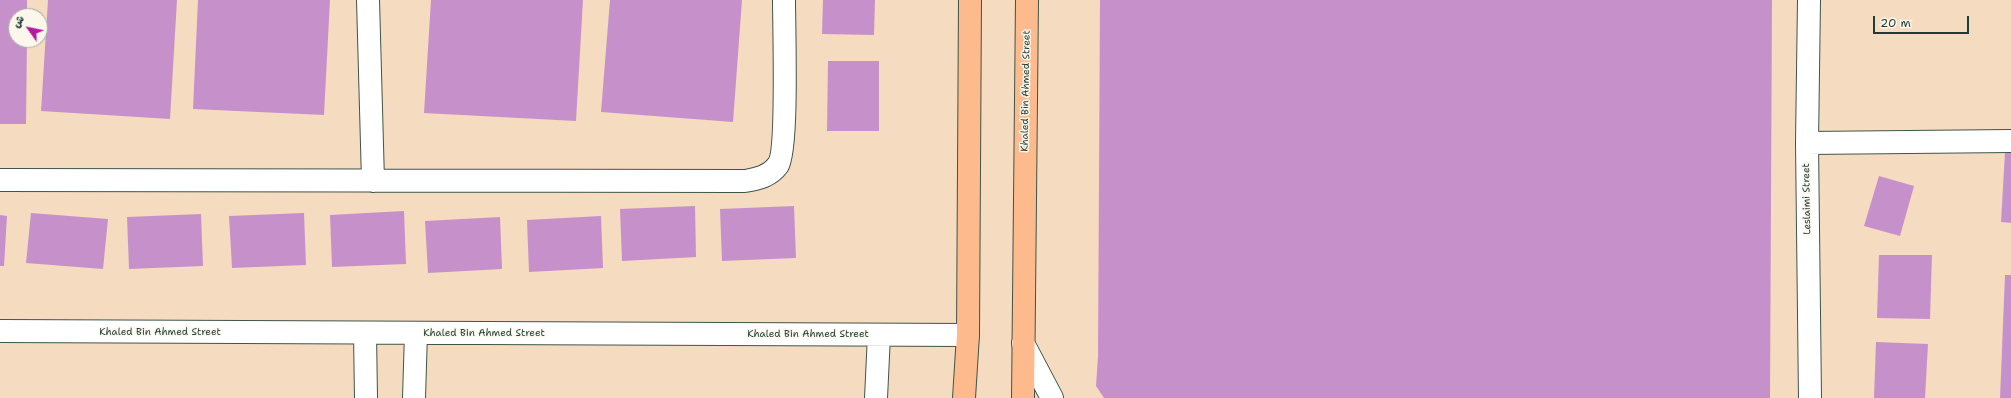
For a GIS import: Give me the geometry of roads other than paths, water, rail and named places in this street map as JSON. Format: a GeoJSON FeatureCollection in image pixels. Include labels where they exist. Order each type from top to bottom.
{"type":"FeatureCollection","features":[{"type":"Feature","properties":{"kind":"main road"},"geometry":{"type":"LineString","coordinates":[[964,398],[968,335],[970,0]]}},
{"type":"Feature","properties":{"kind":"main road","name":"Khaled Bin Ahmed Street"},"geometry":{"type":"LineString","coordinates":[[1023,398],[1027,0]]}},
{"type":"Feature","properties":{"kind":"street"},"geometry":{"type":"LineString","coordinates":[[368,0],[373,181]]}},
{"type":"Feature","properties":{"kind":"street"},"geometry":{"type":"LineString","coordinates":[[0,180],[746,181],[758,179],[770,173],[779,164],[784,132],[784,0]]}},
{"type":"Feature","properties":{"kind":"street","name":"Leslaimi Street"},"geometry":{"type":"LineString","coordinates":[[1809,0],[1807,143],[1810,398]]}},
{"type":"Feature","properties":{"kind":"street"},"geometry":{"type":"LineString","coordinates":[[1807,143],[2011,140]]}},
{"type":"Feature","properties":{"kind":"street","name":"Khaled Bin Ahmed Street"},"geometry":{"type":"LineString","coordinates":[[0,331],[968,335]]}},
{"type":"Feature","properties":{"kind":"street"},"geometry":{"type":"LineString","coordinates":[[365,332],[366,398]]}},
{"type":"Feature","properties":{"kind":"street"},"geometry":{"type":"LineString","coordinates":[[414,398],[416,333]]}},
{"type":"Feature","properties":{"kind":"street"},"geometry":{"type":"LineString","coordinates":[[876,398],[879,335]]}},
{"type":"Feature","properties":{"kind":"street"},"geometry":{"type":"LineString","coordinates":[[1023,343],[1052,398]]}}]}
